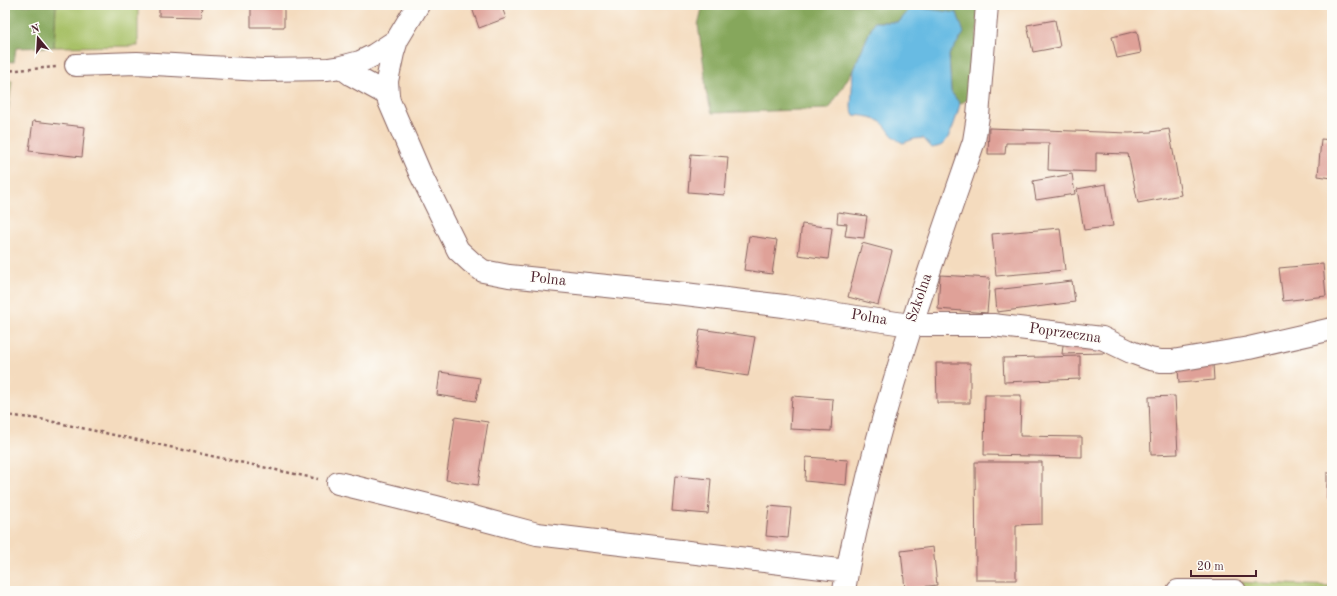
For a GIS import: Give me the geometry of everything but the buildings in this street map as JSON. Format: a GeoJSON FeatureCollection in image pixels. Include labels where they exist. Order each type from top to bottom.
{"type":"FeatureCollection","features":[{"type":"Feature","properties":{"kind":"street","name":"Polna"},"geometry":{"type":"LineString","coordinates":[[418,5],[397,40],[389,68],[388,95],[393,111],[414,159],[455,245],[466,258],[483,271],[491,274],[784,306],[910,325]]}},
{"type":"Feature","properties":{"kind":"street","name":"Szkolna"},"geometry":{"type":"LineString","coordinates":[[846,581],[860,512],[892,384],[910,325],[974,141],[978,116],[987,5]]}},
{"type":"Feature","properties":{"kind":"street"},"geometry":{"type":"LineString","coordinates":[[76,65],[137,63],[263,70],[341,68],[360,62],[374,55],[397,40]]}},
{"type":"Feature","properties":{"kind":"street"},"geometry":{"type":"LineString","coordinates":[[341,68],[352,76],[388,95]]}},
{"type":"Feature","properties":{"kind":"street","name":"Poprzeczna"},"geometry":{"type":"LineString","coordinates":[[910,325],[993,325],[1102,338],[1131,352],[1155,360],[1167,361],[1249,348],[1332,329]]}},
{"type":"Feature","properties":{"kind":"street"},"geometry":{"type":"LineString","coordinates":[[338,483],[537,534],[846,581]]}},
{"type":"Feature","properties":{"kind":"street"},"geometry":{"type":"LineString","coordinates":[[1178,591],[1235,591]]}},
{"type":"Feature","properties":{"kind":"path"},"geometry":{"type":"LineString","coordinates":[[5,71],[76,65]]}},
{"type":"Feature","properties":{"kind":"path"},"geometry":{"type":"LineString","coordinates":[[5,415],[40,419],[338,483]]}},
{"type":"Feature","properties":{"kind":"green space"},"geometry":{"type":"Polygon","coordinates":[[[5,5],[56,5],[54,47],[16,48],[14,62],[5,61],[5,5]]]}},
{"type":"Feature","properties":{"kind":"green space"},"geometry":{"type":"Polygon","coordinates":[[[56,5],[138,5],[138,46],[54,47],[56,5]]]}},
{"type":"Feature","properties":{"kind":"green space"},"geometry":{"type":"Polygon","coordinates":[[[703,5],[979,5],[972,97],[960,104],[951,92],[949,55],[909,10],[899,22],[874,22],[853,70],[829,109],[712,113],[706,92],[698,25],[703,5]]]}},
{"type":"Feature","properties":{"kind":"green space"},"geometry":{"type":"Polygon","coordinates":[[[5,80],[12,81],[5,137],[5,80]]]}},
{"type":"Feature","properties":{"kind":"green space"},"geometry":{"type":"Polygon","coordinates":[[[1235,582],[1332,586],[1332,591],[1234,591],[1235,582]]]}},
{"type":"Feature","properties":{"kind":"water"},"geometry":{"type":"Polygon","coordinates":[[[920,8],[957,13],[964,33],[949,55],[951,92],[960,104],[959,109],[945,142],[941,146],[932,148],[923,138],[914,139],[903,143],[898,141],[882,123],[870,117],[854,115],[851,108],[853,70],[874,22],[899,22],[909,10],[920,8]]]}}]}
